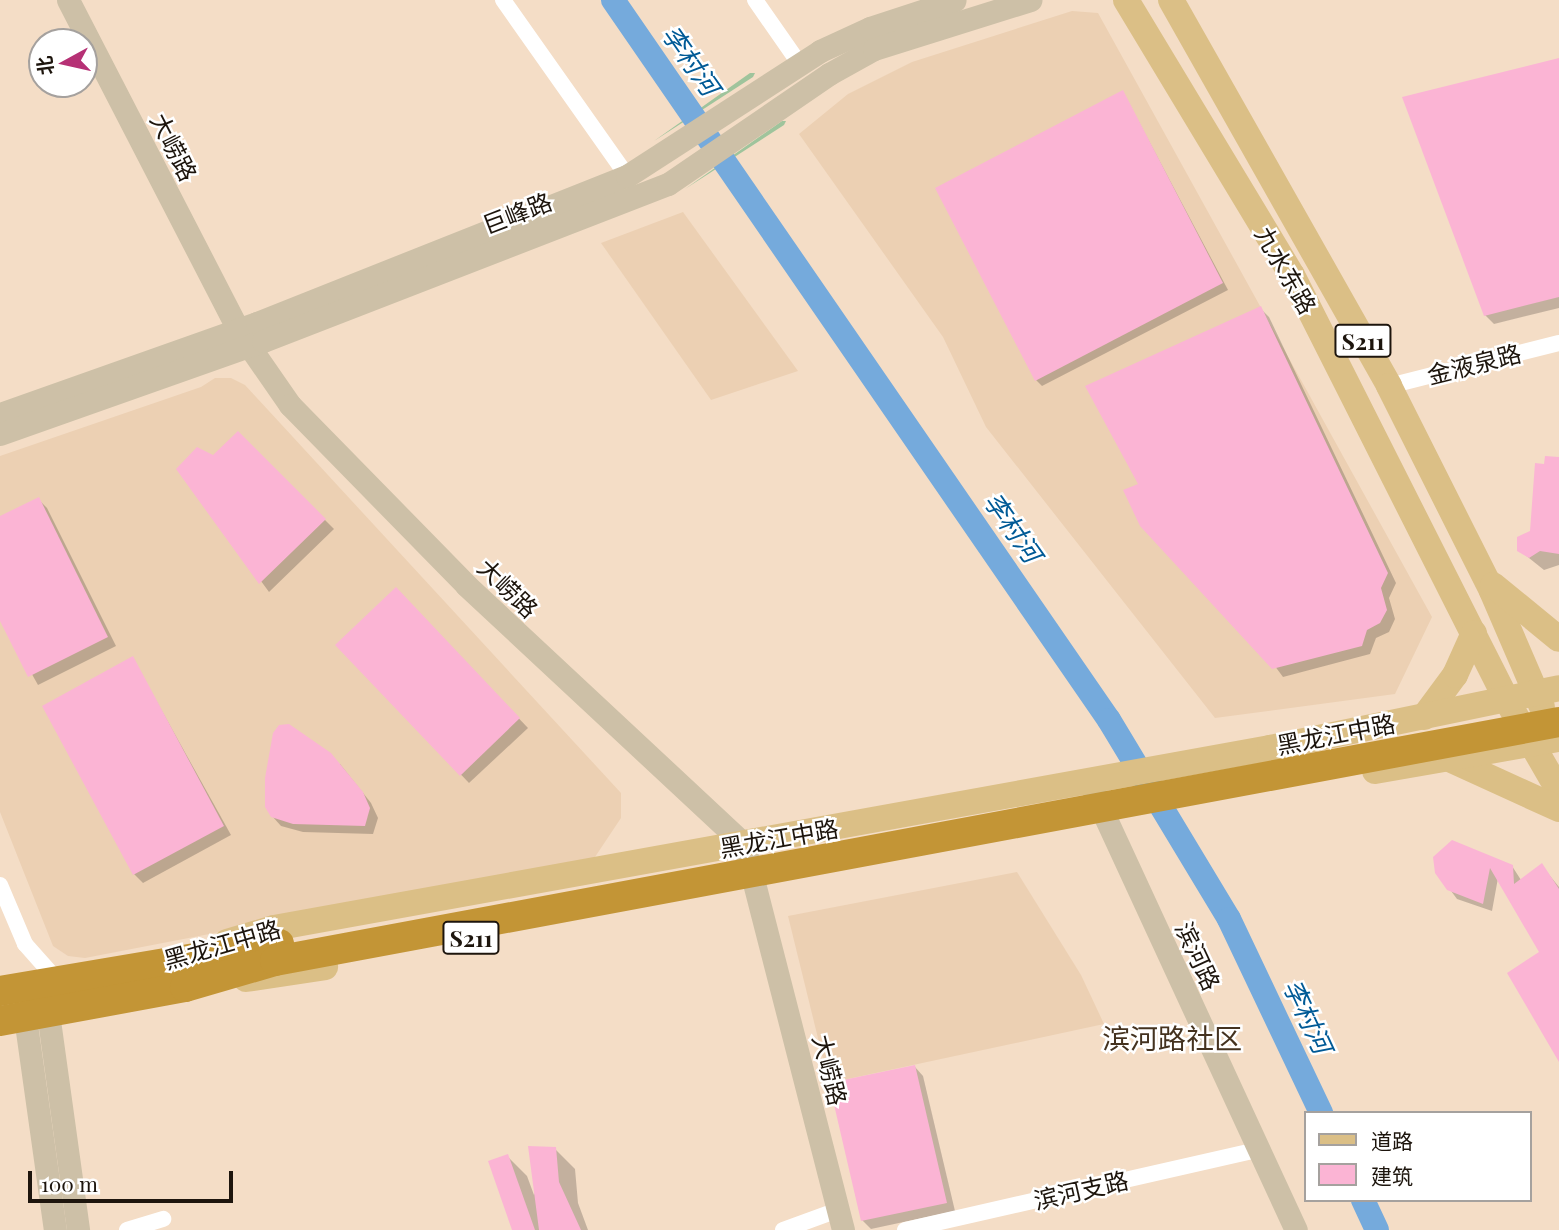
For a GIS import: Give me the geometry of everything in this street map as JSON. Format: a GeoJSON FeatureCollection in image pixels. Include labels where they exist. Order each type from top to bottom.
{"type":"FeatureCollection","features":[{"type":"Feature","properties":{"kind":"highway","name":"黑龙江中路"},"geometry":{"type":"LineString","coordinates":[[273,953],[1551,695]]}},
{"type":"Feature","properties":{"kind":"highway","name":"黑龙江中路"},"geometry":{"type":"LineString","coordinates":[[273,953],[1559,722]]}},
{"type":"Feature","properties":{"kind":"highway"},"geometry":{"type":"LineString","coordinates":[[182,972],[273,953]]}},
{"type":"Feature","properties":{"kind":"highway","name":"黑龙江中路"},"geometry":{"type":"LineString","coordinates":[[0,991],[57,980],[182,972]]}},
{"type":"Feature","properties":{"kind":"highway","name":"黑龙江中路"},"geometry":{"type":"LineString","coordinates":[[24,1017],[182,972]]}},
{"type":"Feature","properties":{"kind":"main road","name":"九水东路"},"geometry":{"type":"LineString","coordinates":[[1126,0],[1292,275],[1506,699],[1559,791]]}},
{"type":"Feature","properties":{"kind":"main road","name":"九水东路"},"geometry":{"type":"LineString","coordinates":[[1171,0],[1389,386],[1485,578],[1551,695]]}},
{"type":"Feature","properties":{"kind":"main road"},"geometry":{"type":"LineString","coordinates":[[1485,578],[1559,639]]}},
{"type":"Feature","properties":{"kind":"main road"},"geometry":{"type":"LineString","coordinates":[[1424,717],[1455,675],[1474,633]]}},
{"type":"Feature","properties":{"kind":"main road","name":"黑龙江中路"},"geometry":{"type":"LineString","coordinates":[[182,972],[274,928],[1270,748],[1506,699],[1551,695]]}},
{"type":"Feature","properties":{"kind":"main road","name":"S211"},"geometry":{"type":"LineString","coordinates":[[1551,695],[1559,738]]}},
{"type":"Feature","properties":{"kind":"main road","name":"黑龙江中路"},"geometry":{"type":"LineString","coordinates":[[182,972],[280,975],[1135,813],[1559,738]]}},
{"type":"Feature","properties":{"kind":"main road"},"geometry":{"type":"LineString","coordinates":[[1447,758],[1559,809]]}},
{"type":"Feature","properties":{"kind":"street","name":"大崂路"},"geometry":{"type":"LineString","coordinates":[[68,0],[243,338],[290,405],[466,585],[744,844],[841,1220]]}},
{"type":"Feature","properties":{"kind":"street"},"geometry":{"type":"LineString","coordinates":[[503,0],[627,176]]}},
{"type":"Feature","properties":{"kind":"street"},"geometry":{"type":"LineString","coordinates":[[755,0],[799,63]]}},
{"type":"Feature","properties":{"kind":"street","name":"巨峰路"},"geometry":{"type":"LineString","coordinates":[[0,434],[243,338],[627,176],[799,63],[870,28],[955,0]]}},
{"type":"Feature","properties":{"kind":"street","name":"巨峰路"},"geometry":{"type":"LineString","coordinates":[[0,414],[243,338],[668,184],[788,103],[874,50],[1030,0]]}},
{"type":"Feature","properties":{"kind":"street","name":"金液泉路"},"geometry":{"type":"LineString","coordinates":[[1389,386],[1559,343]]}},
{"type":"Feature","properties":{"kind":"street","name":"滨河路"},"geometry":{"type":"LineString","coordinates":[[1089,780],[1296,1230]]}},
{"type":"Feature","properties":{"kind":"street"},"geometry":{"type":"LineString","coordinates":[[0,885],[25,944],[57,980]]}},
{"type":"Feature","properties":{"kind":"street"},"geometry":{"type":"LineString","coordinates":[[24,1017],[55,1230]]}},
{"type":"Feature","properties":{"kind":"street"},"geometry":{"type":"LineString","coordinates":[[24,1017],[78,1230]]}},
{"type":"Feature","properties":{"kind":"street","name":"滨河支路"},"geometry":{"type":"LineString","coordinates":[[905,1230],[1258,1150]]}},
{"type":"Feature","properties":{"kind":"street"},"geometry":{"type":"LineString","coordinates":[[127,1230],[163,1219]]}},
{"type":"Feature","properties":{"kind":"street"},"geometry":{"type":"LineString","coordinates":[[783,1230],[841,1220]]}},
{"type":"Feature","properties":{"kind":"shaded area"},"geometry":{"type":"Polygon","coordinates":[[[1072,11],[1098,13],[1432,617],[1395,694],[1215,718],[986,427],[943,337],[799,134],[848,94],[912,62],[1072,11]]]}},
{"type":"Feature","properties":{"kind":"shaded area"},"geometry":{"type":"Polygon","coordinates":[[[683,212],[798,371],[711,400],[601,243],[683,212]]]}},
{"type":"Feature","properties":{"kind":"shaded area"},"geometry":{"type":"Polygon","coordinates":[[[215,378],[231,378],[245,385],[621,793],[621,818],[593,860],[85,958],[68,956],[53,946],[0,812],[0,456],[201,387],[215,378]]]}},
{"type":"Feature","properties":{"kind":"shaded area"},"geometry":{"type":"Polygon","coordinates":[[[1017,872],[1081,975],[1104,1024],[829,1083],[788,916],[1017,872]]]}},
{"type":"Feature","properties":{"kind":"green space"},"geometry":{"type":"Polygon","coordinates":[[[750,73],[755,73],[753,77],[654,141],[750,73]]]}},
{"type":"Feature","properties":{"kind":"green space"},"geometry":{"type":"Polygon","coordinates":[[[782,121],[786,121],[784,125],[685,189],[782,121]]]}},
{"type":"Feature","properties":{"kind":"building"},"geometry":{"type":"Polygon","coordinates":[[[1559,58],[1559,297],[1484,316],[1402,97],[1559,58]]]}},
{"type":"Feature","properties":{"kind":"building"},"geometry":{"type":"Polygon","coordinates":[[[1123,90],[1223,283],[1035,381],[935,188],[1123,90]]]}},
{"type":"Feature","properties":{"kind":"building"},"geometry":{"type":"Polygon","coordinates":[[[1261,306],[1388,573],[1381,588],[1387,610],[1380,623],[1367,630],[1362,646],[1272,669],[1140,526],[1123,490],[1138,484],[1085,386],[1261,306]]]}},
{"type":"Feature","properties":{"kind":"building"},"geometry":{"type":"Polygon","coordinates":[[[238,431],[326,519],[259,584],[176,469],[197,447],[213,455],[238,431]]]}},
{"type":"Feature","properties":{"kind":"building"},"geometry":{"type":"Polygon","coordinates":[[[1545,456],[1559,457],[1559,554],[1540,551],[1529,558],[1517,551],[1517,537],[1530,531],[1535,463],[1544,464],[1545,456]]]}},
{"type":"Feature","properties":{"kind":"building"},"geometry":{"type":"Polygon","coordinates":[[[39,497],[108,637],[28,677],[0,621],[0,516],[39,497]]]}},
{"type":"Feature","properties":{"kind":"building"},"geometry":{"type":"Polygon","coordinates":[[[396,587],[520,718],[460,776],[335,645],[396,587]]]}},
{"type":"Feature","properties":{"kind":"building"},"geometry":{"type":"Polygon","coordinates":[[[133,656],[224,826],[133,875],[42,706],[133,656]]]}},
{"type":"Feature","properties":{"kind":"building"},"geometry":{"type":"Polygon","coordinates":[[[289,724],[331,753],[363,792],[370,808],[365,826],[293,824],[271,817],[265,807],[265,778],[273,733],[279,725],[289,724]]]}},
{"type":"Feature","properties":{"kind":"building"},"geometry":{"type":"Polygon","coordinates":[[[1452,840],[1513,865],[1514,884],[1542,863],[1559,889],[1559,1062],[1507,973],[1539,952],[1490,868],[1483,904],[1447,890],[1435,873],[1433,857],[1452,840]]]}},
{"type":"Feature","properties":{"kind":"building"},"geometry":{"type":"Polygon","coordinates":[[[915,1065],[947,1203],[861,1221],[829,1083],[915,1065]]]}},
{"type":"Feature","properties":{"kind":"building"},"geometry":{"type":"Polygon","coordinates":[[[528,1146],[556,1147],[559,1182],[581,1230],[539,1230],[528,1146]]]}},
{"type":"Feature","properties":{"kind":"building"},"geometry":{"type":"Polygon","coordinates":[[[508,1154],[535,1230],[512,1230],[488,1161],[508,1154]]]}},
{"type":"Feature","properties":{"kind":"waterway","name":"李村河"},"geometry":{"type":"LineString","coordinates":[[613,0],[1109,720],[1229,919],[1320,1111]]}},
{"type":"Feature","properties":{"kind":"waterway","name":"李村河"},"geometry":{"type":"LineString","coordinates":[[1364,1202],[1377,1230]]}},
{"type":"Feature","properties":{"kind":"district","name":"滨河路社区"},"geometry":{"type":"Point","coordinates":[1172,1038]}}]}
